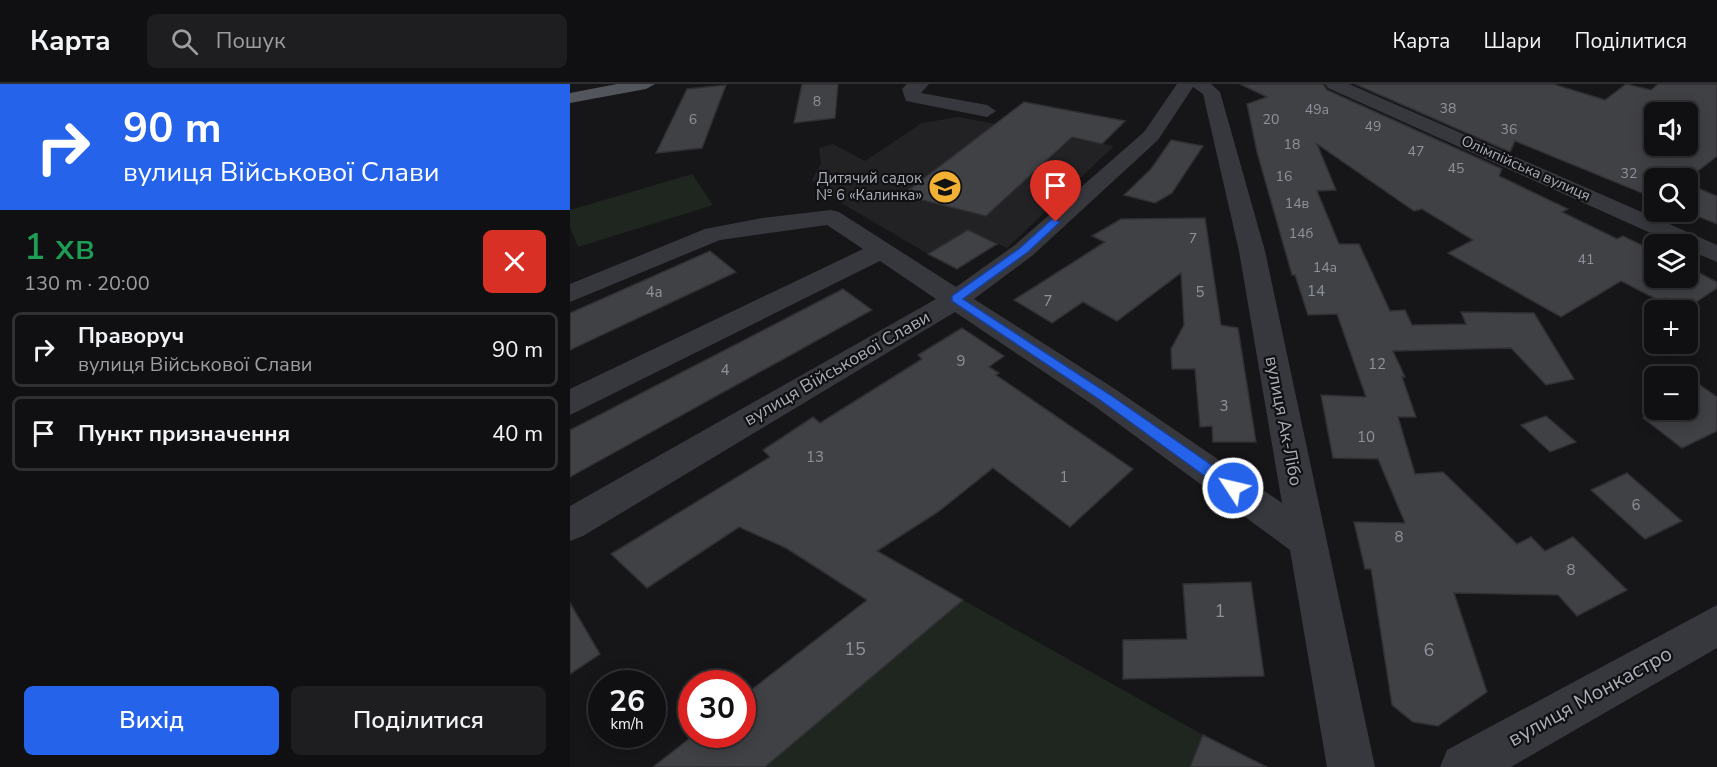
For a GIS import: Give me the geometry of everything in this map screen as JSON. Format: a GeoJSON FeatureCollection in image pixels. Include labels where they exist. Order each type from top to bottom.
{"type":"FeatureCollection","features":[{"type":"Feature","properties":{"kind":"main road"},"geometry":{"type":"LineString","coordinates":[[570,98],[646,84]]}},
{"type":"Feature","properties":{"kind":"street"},"geometry":{"type":"LineString","coordinates":[[920,84],[911,88],[912,97],[987,111]]}},
{"type":"Feature","properties":{"kind":"street","name":"вулиця Військової Слави"},"geometry":{"type":"LineString","coordinates":[[570,525],[956,299],[1024,250],[1150,136],[1186,84]]}},
{"type":"Feature","properties":{"kind":"street","name":"вулиця Ак-Лібо"},"geometry":{"type":"LineString","coordinates":[[1199,84],[1211,92],[1252,251],[1351,767]]}},
{"type":"Feature","properties":{"kind":"street","name":"Олімпійська вулиця"},"geometry":{"type":"LineString","coordinates":[[1334,84],[1717,254]]}},
{"type":"Feature","properties":{"kind":"street"},"geometry":{"type":"LineString","coordinates":[[570,294],[714,234],[762,225],[831,217],[1104,397],[1307,541]]}},
{"type":"Feature","properties":{"kind":"street"},"geometry":{"type":"LineString","coordinates":[[570,403],[881,250]]}},
{"type":"Feature","properties":{"kind":"street","name":"вулиця Монкастро"},"geometry":{"type":"LineString","coordinates":[[1464,767],[1717,625]]}},
{"type":"Feature","properties":{"kind":"shaded area","name":"Дитячий садок № 6 «Калинка»"},"geometry":{"type":"Polygon","coordinates":[[[958,117],[1114,146],[1007,248],[968,230],[928,254],[828,195],[812,180],[821,163],[819,148],[833,144],[865,161],[922,123],[958,117]]]}},
{"type":"Feature","properties":{"kind":"shaded area"},"geometry":{"type":"Polygon","coordinates":[[[692,174],[713,205],[578,247],[570,227],[570,210],[692,174]]]}},
{"type":"Feature","properties":{"kind":"shaded area"},"geometry":{"type":"Polygon","coordinates":[[[963,600],[1203,735],[1267,767],[765,767],[963,600]]]}},
{"type":"Feature","properties":{"kind":"building"},"geometry":{"type":"Polygon","coordinates":[[[802,84],[838,84],[835,118],[794,123],[802,84]]]}},
{"type":"Feature","properties":{"kind":"building"},"geometry":{"type":"Polygon","coordinates":[[[1240,84],[1323,84],[1327,90],[1502,169],[1499,176],[1568,209],[1562,212],[1617,239],[1623,236],[1644,246],[1644,288],[1698,288],[1698,272],[1717,282],[1717,288],[1698,301],[1665,298],[1658,300],[1621,281],[1561,317],[1448,253],[1473,240],[1422,209],[1414,211],[1317,144],[1336,190],[1317,191],[1339,244],[1359,244],[1390,311],[1405,310],[1412,325],[1466,324],[1461,312],[1534,313],[1574,379],[1546,385],[1511,348],[1393,351],[1405,377],[1402,377],[1416,417],[1398,417],[1415,474],[1443,472],[1517,544],[1531,537],[1545,551],[1573,537],[1627,590],[1577,616],[1558,595],[1454,593],[1487,692],[1438,726],[1413,722],[1392,705],[1371,569],[1365,569],[1354,522],[1405,523],[1378,459],[1333,458],[1321,395],[1366,397],[1337,314],[1308,315],[1295,275],[1292,275],[1257,152],[1247,104],[1267,97],[1240,84]]]}},
{"type":"Feature","properties":{"kind":"building"},"geometry":{"type":"Polygon","coordinates":[[[1355,84],[1553,84],[1605,100],[1626,84],[1651,90],[1658,84],[1717,84],[1717,156],[1698,171],[1698,168],[1644,168],[1644,194],[1515,141],[1510,152],[1355,84]]]}},
{"type":"Feature","properties":{"kind":"building"},"geometry":{"type":"Polygon","coordinates":[[[726,85],[702,148],[656,153],[687,89],[726,85]]]}},
{"type":"Feature","properties":{"kind":"building"},"geometry":{"type":"Polygon","coordinates":[[[1024,102],[1125,121],[1102,144],[1072,137],[986,216],[902,195],[1024,102]]]}},
{"type":"Feature","properties":{"kind":"building"},"geometry":{"type":"Polygon","coordinates":[[[1171,140],[1203,146],[1172,193],[1155,203],[1124,195],[1151,169],[1171,140]]]}},
{"type":"Feature","properties":{"kind":"building"},"geometry":{"type":"Polygon","coordinates":[[[1698,188],[1717,196],[1717,224],[1698,216],[1698,188]]]}},
{"type":"Feature","properties":{"kind":"building"},"geometry":{"type":"Polygon","coordinates":[[[1205,218],[1221,325],[1238,328],[1256,442],[1213,442],[1212,426],[1200,427],[1195,369],[1172,369],[1171,349],[1184,325],[1181,273],[1117,321],[1083,302],[1052,323],[1014,300],[1105,242],[1092,236],[1121,219],[1205,218]]]}},
{"type":"Feature","properties":{"kind":"building"},"geometry":{"type":"Polygon","coordinates":[[[968,230],[997,244],[957,269],[928,254],[968,230]]]}},
{"type":"Feature","properties":{"kind":"building"},"geometry":{"type":"Polygon","coordinates":[[[710,251],[736,272],[570,350],[570,313],[710,251]]]}},
{"type":"Feature","properties":{"kind":"building"},"geometry":{"type":"Polygon","coordinates":[[[843,289],[872,310],[570,477],[570,430],[843,289]]]}},
{"type":"Feature","properties":{"kind":"building"},"geometry":{"type":"Polygon","coordinates":[[[962,328],[1004,356],[989,367],[999,373],[996,375],[1133,469],[1070,527],[993,468],[938,512],[877,551],[963,600],[765,767],[653,767],[678,747],[756,748],[756,686],[867,600],[786,548],[739,527],[647,588],[611,554],[770,457],[763,450],[813,417],[820,423],[922,359],[918,355],[962,328]]]}},
{"type":"Feature","properties":{"kind":"building"},"geometry":{"type":"Polygon","coordinates":[[[1698,384],[1717,397],[1717,431],[1682,448],[1646,420],[1698,420],[1698,384]]]}},
{"type":"Feature","properties":{"kind":"building"},"geometry":{"type":"Polygon","coordinates":[[[1546,416],[1576,442],[1550,452],[1521,425],[1546,416]]]}},
{"type":"Feature","properties":{"kind":"building"},"geometry":{"type":"Polygon","coordinates":[[[1627,473],[1682,521],[1645,539],[1591,490],[1627,473]]]}},
{"type":"Feature","properties":{"kind":"building"},"geometry":{"type":"Polygon","coordinates":[[[1251,582],[1264,676],[1123,679],[1123,640],[1187,639],[1183,584],[1251,582]]]}},
{"type":"Feature","properties":{"kind":"building"},"geometry":{"type":"Polygon","coordinates":[[[570,603],[600,654],[570,674],[570,603]]]}},
{"type":"Feature","properties":{"kind":"building"},"geometry":{"type":"Polygon","coordinates":[[[1203,735],[1267,767],[1190,767],[1203,735]]]}},
{"type":"Feature","properties":{"kind":"place","name":"Дитячий садок № 6 «Калинка»"},"geometry":{"type":"Point","coordinates":[945,187]}},
{"type":"Feature","properties":{"kind":"route"},"geometry":{"type":"LineString","coordinates":[[1056,222],[1024,250],[956,299],[1104,397],[1233,488]]}}]}
